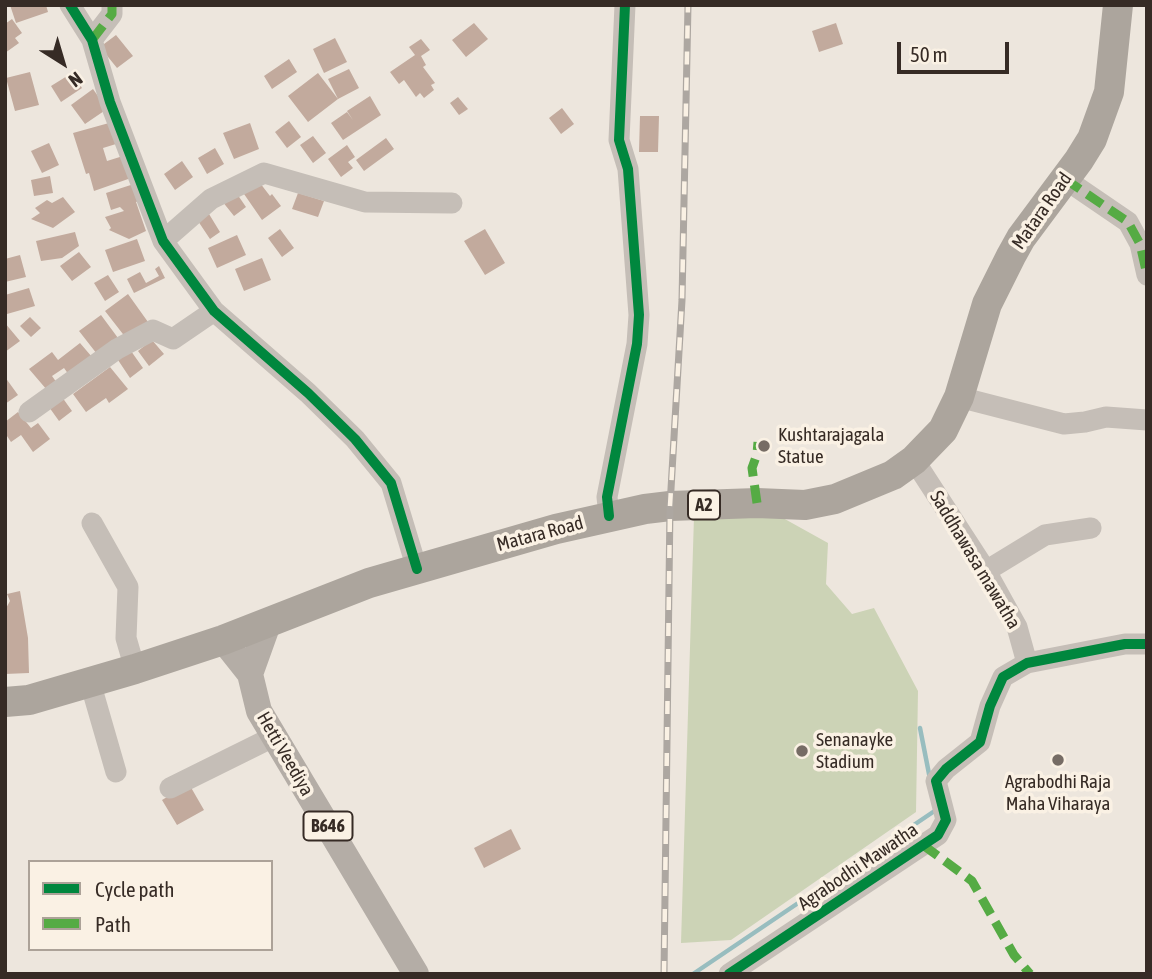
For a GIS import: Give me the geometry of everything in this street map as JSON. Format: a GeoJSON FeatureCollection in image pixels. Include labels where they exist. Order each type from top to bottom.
{"type":"FeatureCollection","features":[{"type":"Feature","properties":{"kind":"highway","name":"Matara Road"},"geometry":{"type":"LineString","coordinates":[[5,702],[29,699],[135,669],[223,640],[369,583],[544,532],[609,516],[670,506],[815,503],[864,489],[892,475],[914,460],[943,430],[959,397],[987,304],[1011,256],[1034,219],[1092,139],[1101,117],[1113,68],[1118,5]]}},
{"type":"Feature","properties":{"kind":"main road"},"geometry":{"type":"LineString","coordinates":[[250,674],[268,621]]}},
{"type":"Feature","properties":{"kind":"main road","name":"Hetti Veediya"},"geometry":{"type":"LineString","coordinates":[[223,640],[250,674],[255,700],[273,737],[415,973]]}},
{"type":"Feature","properties":{"kind":"street"},"geometry":{"type":"LineString","coordinates":[[70,5],[92,40],[110,102],[163,241],[214,311],[309,393],[355,439],[391,483],[417,569]]}},
{"type":"Feature","properties":{"kind":"street"},"geometry":{"type":"LineString","coordinates":[[92,40],[112,14],[111,5]]}},
{"type":"Feature","properties":{"kind":"street"},"geometry":{"type":"LineString","coordinates":[[609,516],[607,497],[637,344],[639,315],[628,169],[619,140],[625,5]]}},
{"type":"Feature","properties":{"kind":"street"},"geometry":{"type":"LineString","coordinates":[[163,241],[211,199],[264,173],[365,202],[453,203]]}},
{"type":"Feature","properties":{"kind":"street"},"geometry":{"type":"LineString","coordinates":[[1065,179],[1128,222],[1140,244],[1147,275]]}},
{"type":"Feature","properties":{"kind":"street"},"geometry":{"type":"LineString","coordinates":[[29,412],[117,349],[153,330],[173,339],[214,311]]}},
{"type":"Feature","properties":{"kind":"street"},"geometry":{"type":"LineString","coordinates":[[959,397],[1064,424],[1106,417],[1147,420]]}},
{"type":"Feature","properties":{"kind":"street","name":"Saddhawasa mawatha"},"geometry":{"type":"LineString","coordinates":[[914,460],[986,571],[1017,628],[1027,663]]}},
{"type":"Feature","properties":{"kind":"street"},"geometry":{"type":"LineString","coordinates":[[92,523],[128,587],[126,638],[135,669]]}},
{"type":"Feature","properties":{"kind":"street"},"geometry":{"type":"LineString","coordinates":[[986,571],[1045,535],[1091,528]]}},
{"type":"Feature","properties":{"kind":"street","name":"Agrabodhi Mawatha"},"geometry":{"type":"LineString","coordinates":[[729,974],[938,835],[946,820],[936,780],[980,741],[990,706],[1003,677],[1027,663],[1125,644],[1147,644]]}},
{"type":"Feature","properties":{"kind":"street"},"geometry":{"type":"LineString","coordinates":[[90,682],[116,772]]}},
{"type":"Feature","properties":{"kind":"street"},"geometry":{"type":"LineString","coordinates":[[170,788],[273,737]]}},
{"type":"Feature","properties":{"kind":"green space","name":"Senanayke Stadium"},"geometry":{"type":"Polygon","coordinates":[[[774,513],[828,543],[826,584],[852,614],[874,608],[918,691],[916,812],[731,940],[681,943],[694,516],[774,513]]]}},
{"type":"Feature","properties":{"kind":"building"},"geometry":{"type":"Polygon","coordinates":[[[10,5],[46,5],[48,12],[16,23],[10,5]]]}},
{"type":"Feature","properties":{"kind":"building"},"geometry":{"type":"Polygon","coordinates":[[[12,19],[22,33],[15,38],[19,43],[5,53],[5,24],[12,19]]]}},
{"type":"Feature","properties":{"kind":"building"},"geometry":{"type":"Polygon","coordinates":[[[474,23],[488,39],[466,57],[452,40],[474,23]]]}},
{"type":"Feature","properties":{"kind":"building"},"geometry":{"type":"Polygon","coordinates":[[[836,23],[843,44],[819,52],[812,31],[836,23]]]}},
{"type":"Feature","properties":{"kind":"building"},"geometry":{"type":"Polygon","coordinates":[[[116,35],[133,56],[117,68],[100,47],[116,35]]]}},
{"type":"Feature","properties":{"kind":"building"},"geometry":{"type":"Polygon","coordinates":[[[335,38],[347,62],[324,73],[313,49],[335,38]]]}},
{"type":"Feature","properties":{"kind":"building"},"geometry":{"type":"Polygon","coordinates":[[[421,39],[430,50],[421,56],[426,65],[423,67],[435,83],[431,85],[434,90],[424,98],[420,93],[416,97],[404,80],[399,84],[390,72],[415,55],[409,47],[421,39]]]}},
{"type":"Feature","properties":{"kind":"building"},"geometry":{"type":"Polygon","coordinates":[[[289,59],[297,72],[272,89],[264,76],[289,59]]]}},
{"type":"Feature","properties":{"kind":"building"},"geometry":{"type":"Polygon","coordinates":[[[349,69],[359,88],[338,99],[328,79],[349,69]]]}},
{"type":"Feature","properties":{"kind":"building"},"geometry":{"type":"Polygon","coordinates":[[[30,72],[39,105],[15,111],[6,78],[30,72]]]}},
{"type":"Feature","properties":{"kind":"building"},"geometry":{"type":"Polygon","coordinates":[[[72,73],[82,88],[61,102],[51,86],[72,73]]]}},
{"type":"Feature","properties":{"kind":"building"},"geometry":{"type":"Polygon","coordinates":[[[318,73],[338,99],[308,122],[288,96],[318,73]]]}},
{"type":"Feature","properties":{"kind":"building"},"geometry":{"type":"Polygon","coordinates":[[[93,89],[107,109],[85,124],[71,105],[93,89]]]}},
{"type":"Feature","properties":{"kind":"building"},"geometry":{"type":"Polygon","coordinates":[[[370,96],[381,115],[343,140],[331,123],[347,112],[353,120],[347,111],[370,96]]]}},
{"type":"Feature","properties":{"kind":"building"},"geometry":{"type":"Polygon","coordinates":[[[458,97],[468,109],[459,115],[450,103],[458,97]]]}},
{"type":"Feature","properties":{"kind":"building"},"geometry":{"type":"Polygon","coordinates":[[[562,108],[574,124],[561,134],[549,118],[562,108]]]}},
{"type":"Feature","properties":{"kind":"building"},"geometry":{"type":"Polygon","coordinates":[[[640,116],[659,116],[658,152],[639,152],[640,116]]]}},
{"type":"Feature","properties":{"kind":"building"},"geometry":{"type":"Polygon","coordinates":[[[289,121],[301,137],[287,148],[275,132],[289,121]]]}},
{"type":"Feature","properties":{"kind":"building"},"geometry":{"type":"Polygon","coordinates":[[[109,123],[116,144],[103,148],[107,161],[123,156],[131,178],[94,191],[73,133],[109,123]]]}},
{"type":"Feature","properties":{"kind":"building"},"geometry":{"type":"Polygon","coordinates":[[[250,123],[259,149],[234,159],[223,133],[250,123]]]}},
{"type":"Feature","properties":{"kind":"building"},"geometry":{"type":"Polygon","coordinates":[[[313,136],[326,153],[313,163],[300,145],[313,136]]]}},
{"type":"Feature","properties":{"kind":"building"},"geometry":{"type":"Polygon","coordinates":[[[386,138],[394,149],[364,171],[356,160],[386,138]]]}},
{"type":"Feature","properties":{"kind":"building"},"geometry":{"type":"Polygon","coordinates":[[[49,143],[59,165],[42,173],[31,151],[49,143]]]}},
{"type":"Feature","properties":{"kind":"building"},"geometry":{"type":"Polygon","coordinates":[[[347,145],[355,157],[348,162],[353,168],[341,177],[328,159],[347,145]]]}},
{"type":"Feature","properties":{"kind":"building"},"geometry":{"type":"Polygon","coordinates":[[[215,148],[224,164],[207,174],[198,158],[215,148]]]}},
{"type":"Feature","properties":{"kind":"building"},"geometry":{"type":"Polygon","coordinates":[[[182,161],[193,177],[175,190],[164,174],[182,161]]]}},
{"type":"Feature","properties":{"kind":"building"},"geometry":{"type":"Polygon","coordinates":[[[50,176],[53,193],[34,196],[31,180],[50,176]]]}},
{"type":"Feature","properties":{"kind":"building"},"geometry":{"type":"Polygon","coordinates":[[[137,183],[142,200],[136,202],[146,231],[129,239],[109,230],[111,228],[105,217],[124,211],[120,207],[111,210],[106,193],[137,183]]]}},
{"type":"Feature","properties":{"kind":"building"},"geometry":{"type":"Polygon","coordinates":[[[260,183],[281,206],[262,220],[244,194],[260,183]]]}},
{"type":"Feature","properties":{"kind":"building"},"geometry":{"type":"Polygon","coordinates":[[[235,191],[246,207],[234,216],[222,201],[235,191]]]}},
{"type":"Feature","properties":{"kind":"building"},"geometry":{"type":"Polygon","coordinates":[[[298,193],[324,201],[318,217],[292,209],[298,193]]]}},
{"type":"Feature","properties":{"kind":"building"},"geometry":{"type":"Polygon","coordinates":[[[63,197],[75,212],[53,228],[31,219],[40,213],[35,208],[47,200],[52,203],[63,197]]]}},
{"type":"Feature","properties":{"kind":"building"},"geometry":{"type":"Polygon","coordinates":[[[209,214],[220,232],[210,239],[198,221],[209,214]]]}},
{"type":"Feature","properties":{"kind":"building"},"geometry":{"type":"Polygon","coordinates":[[[280,229],[294,248],[282,257],[268,238],[280,229]]]}},
{"type":"Feature","properties":{"kind":"building"},"geometry":{"type":"Polygon","coordinates":[[[485,229],[505,263],[485,275],[464,241],[485,229]]]}},
{"type":"Feature","properties":{"kind":"building"},"geometry":{"type":"Polygon","coordinates":[[[75,232],[79,246],[62,258],[41,261],[36,241],[75,232]]]}},
{"type":"Feature","properties":{"kind":"building"},"geometry":{"type":"Polygon","coordinates":[[[237,235],[246,255],[217,268],[208,248],[237,235]]]}},
{"type":"Feature","properties":{"kind":"building"},"geometry":{"type":"Polygon","coordinates":[[[137,239],[145,261],[113,272],[105,250],[137,239]]]}},
{"type":"Feature","properties":{"kind":"building"},"geometry":{"type":"Polygon","coordinates":[[[79,252],[91,267],[72,281],[60,266],[79,252]]]}},
{"type":"Feature","properties":{"kind":"building"},"geometry":{"type":"Polygon","coordinates":[[[20,255],[26,277],[5,282],[5,259],[20,255]]]}},
{"type":"Feature","properties":{"kind":"building"},"geometry":{"type":"Polygon","coordinates":[[[262,258],[271,280],[244,291],[235,269],[262,258]]]}},
{"type":"Feature","properties":{"kind":"building"},"geometry":{"type":"Polygon","coordinates":[[[159,266],[165,278],[134,293],[127,279],[140,272],[146,283],[159,276],[155,269],[159,266]]]}},
{"type":"Feature","properties":{"kind":"building"},"geometry":{"type":"Polygon","coordinates":[[[108,275],[119,292],[105,301],[94,283],[108,275]]]}},
{"type":"Feature","properties":{"kind":"building"},"geometry":{"type":"Polygon","coordinates":[[[29,288],[35,306],[7,314],[5,295],[29,288]]]}},
{"type":"Feature","properties":{"kind":"building"},"geometry":{"type":"Polygon","coordinates":[[[128,294],[148,322],[126,338],[105,311],[128,294]]]}},
{"type":"Feature","properties":{"kind":"building"},"geometry":{"type":"Polygon","coordinates":[[[101,315],[118,338],[97,354],[79,331],[101,315]]]}},
{"type":"Feature","properties":{"kind":"building"},"geometry":{"type":"Polygon","coordinates":[[[30,317],[41,328],[31,337],[20,326],[30,317]]]}},
{"type":"Feature","properties":{"kind":"building"},"geometry":{"type":"Polygon","coordinates":[[[5,323],[20,341],[5,352],[5,323]]]}},
{"type":"Feature","properties":{"kind":"building"},"geometry":{"type":"Polygon","coordinates":[[[152,340],[164,354],[149,366],[138,351],[152,340]]]}},
{"type":"Feature","properties":{"kind":"building"},"geometry":{"type":"Polygon","coordinates":[[[80,343],[92,357],[69,375],[64,368],[52,376],[57,383],[47,390],[29,369],[52,352],[58,360],[80,343]]]}},
{"type":"Feature","properties":{"kind":"building"},"geometry":{"type":"Polygon","coordinates":[[[131,351],[143,368],[130,378],[118,360],[131,351]]]}},
{"type":"Feature","properties":{"kind":"building"},"geometry":{"type":"Polygon","coordinates":[[[110,367],[128,389],[109,403],[106,398],[86,412],[73,394],[110,367]]]}},
{"type":"Feature","properties":{"kind":"building"},"geometry":{"type":"Polygon","coordinates":[[[5,377],[18,395],[5,404],[5,377]]]}},
{"type":"Feature","properties":{"kind":"building"},"geometry":{"type":"Polygon","coordinates":[[[62,397],[72,411],[59,421],[49,407],[62,397]]]}},
{"type":"Feature","properties":{"kind":"building"},"geometry":{"type":"Polygon","coordinates":[[[18,412],[31,428],[38,423],[50,439],[33,452],[21,435],[11,442],[5,433],[5,422],[18,412]]]}},
{"type":"Feature","properties":{"kind":"building"},"geometry":{"type":"Polygon","coordinates":[[[20,591],[28,638],[29,673],[5,674],[5,610],[10,601],[7,594],[20,591]]]}},
{"type":"Feature","properties":{"kind":"building"},"geometry":{"type":"Polygon","coordinates":[[[189,784],[204,810],[177,825],[162,800],[189,784]]]}},
{"type":"Feature","properties":{"kind":"building"},"geometry":{"type":"Polygon","coordinates":[[[511,829],[521,849],[484,868],[474,848],[511,829]]]}},
{"type":"Feature","properties":{"kind":"waterway"},"geometry":{"type":"LineString","coordinates":[[920,728],[930,779]]}},
{"type":"Feature","properties":{"kind":"waterway"},"geometry":{"type":"LineString","coordinates":[[693,974],[936,808]]}},
{"type":"Feature","properties":{"kind":"railway"},"geometry":{"type":"LineString","coordinates":[[664,974],[670,506],[682,300],[688,5]]}},
{"type":"Feature","properties":{"kind":"marked path"},"geometry":{"type":"LineString","coordinates":[[92,40],[112,14],[112,5]]}},
{"type":"Feature","properties":{"kind":"marked path"},"geometry":{"type":"LineString","coordinates":[[1065,179],[1128,222],[1140,244],[1147,275]]}},
{"type":"Feature","properties":{"kind":"marked path"},"geometry":{"type":"LineString","coordinates":[[757,503],[752,468],[758,442]]}},
{"type":"Feature","properties":{"kind":"marked path"},"geometry":{"type":"LineString","coordinates":[[923,845],[972,881],[1014,955],[1030,974]]}},
{"type":"Feature","properties":{"kind":"cycle path"},"geometry":{"type":"LineString","coordinates":[[70,5],[92,40],[110,102],[163,241],[214,311],[308,393],[355,439],[391,483],[417,569]]}},
{"type":"Feature","properties":{"kind":"cycle path"},"geometry":{"type":"LineString","coordinates":[[609,516],[607,497],[637,344],[639,315],[628,169],[619,140],[625,5]]}},
{"type":"Feature","properties":{"kind":"cycle path"},"geometry":{"type":"LineString","coordinates":[[729,974],[938,835],[946,820],[936,781],[946,769],[980,742],[990,706],[1003,677],[1027,663],[1125,644],[1147,644]]}},
{"type":"Feature","properties":{"kind":"place","name":"Kushtarajagala Statue"},"geometry":{"type":"Point","coordinates":[764,446]}},
{"type":"Feature","properties":{"kind":"place","name":"Senanayke Stadium"},"geometry":{"type":"Point","coordinates":[802,751]}},
{"type":"Feature","properties":{"kind":"place","name":"Agrabodhi Raja Maha Viharaya"},"geometry":{"type":"Point","coordinates":[1058,760]}}]}
